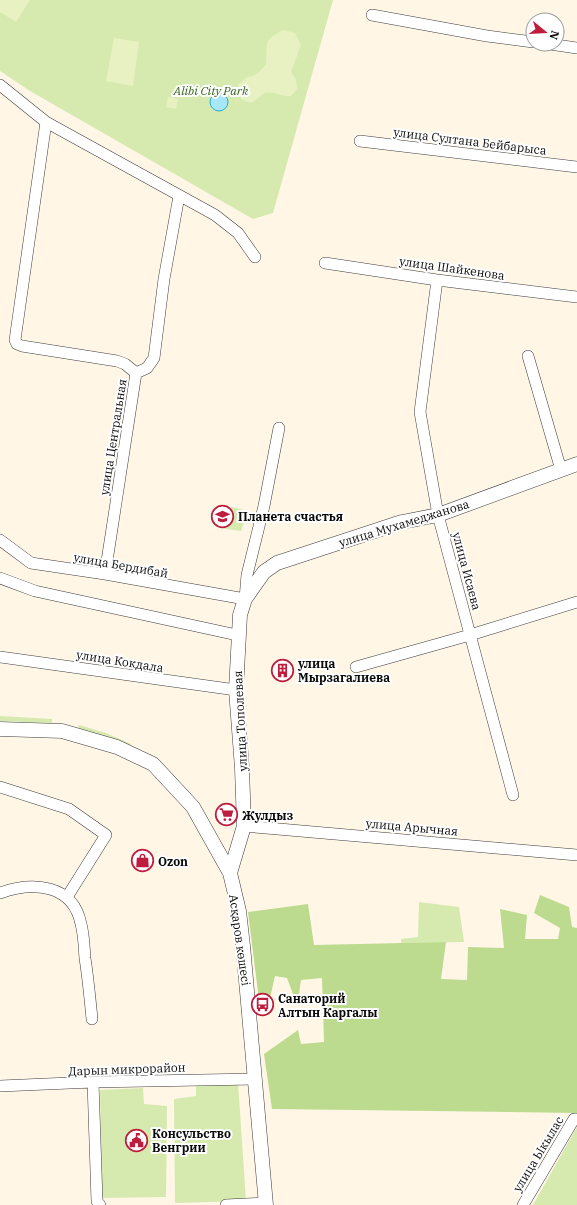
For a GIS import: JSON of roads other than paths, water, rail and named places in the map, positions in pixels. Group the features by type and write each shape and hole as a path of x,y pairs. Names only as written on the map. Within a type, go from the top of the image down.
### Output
{"street":[{"path":"372,15 487,36 525,41"},
{"path":"565,46 577,48"},
{"path":"0,86 46,122 215,215 238,233 255,257"},
{"path":"46,122 15,340 17,344 22,346 117,361 125,364 136,373"},
{"name":"улица Султана Бейбарыса","path":"360,141 577,168"},
{"name":"улица Центральная","path":"105,574 136,373 147,368 154,358 164,278 179,196"},
{"name":"улица Шайкенова","path":"325,263 437,280 577,297"},
{"name":"улица Исаева","path":"437,280 420,412 438,515 513,795"},
{"path":"528,356 561,470"},
{"name":"улица Тополевая","path":"230,873 244,826 242,768 236,690 237,635 240,615 245,599 247,575 264,506 279,428"},
{"name":"улица Мухамеджанова","path":"245,599 264,572 277,563 402,522 438,515 577,464"},
{"name":"улица Бердибай","path":"0,540 31,563 105,574 245,599"},
{"path":"0,578 35,591 237,635"},
{"path":"356,666 470,635 577,602"},
{"name":"улица Кокдала","path":"0,657 236,690"},
{"name":"Асқаров көшесі","path":"0,729 62,731 116,747 153,764 193,807 230,873 239,911 244,946 266,1204"},
{"path":"0,787 69,809 106,835 67,897"},
{"name":"улица Арычная","path":"244,826 577,854"},
{"path":"0,893 11,889 30,886 47,888 59,892 67,897 81,923 92,1019"},
{"name":"Дарын микрорайон","path":"0,1086 93,1082 255,1079"},
{"path":"93,1082 96,1200 100,1205"},
{"name":"улица Ыкылас","path":"524,1205 574,1119 577,1119"},
{"path":"226,1205 266,1204"}],"water":[{"path":"215,93 223,93 228,98 226,109 223,111 215,111 210,106 210,98"}],"place":[{"name":"Планета счастья","path":"223,516"},
{"name":"улица Мырзагалиева","path":"283,670"},
{"name":"Жулдыз","path":"226,815"},
{"name":"Ozon","path":"143,861"},
{"name":"Санаторий Алтын Каргалы","path":"262,1005"},
{"name":"Консульство Венгрии","path":"137,1140"}],"park label":[{"name":"Alibi City Park","path":"211,90"}]}
